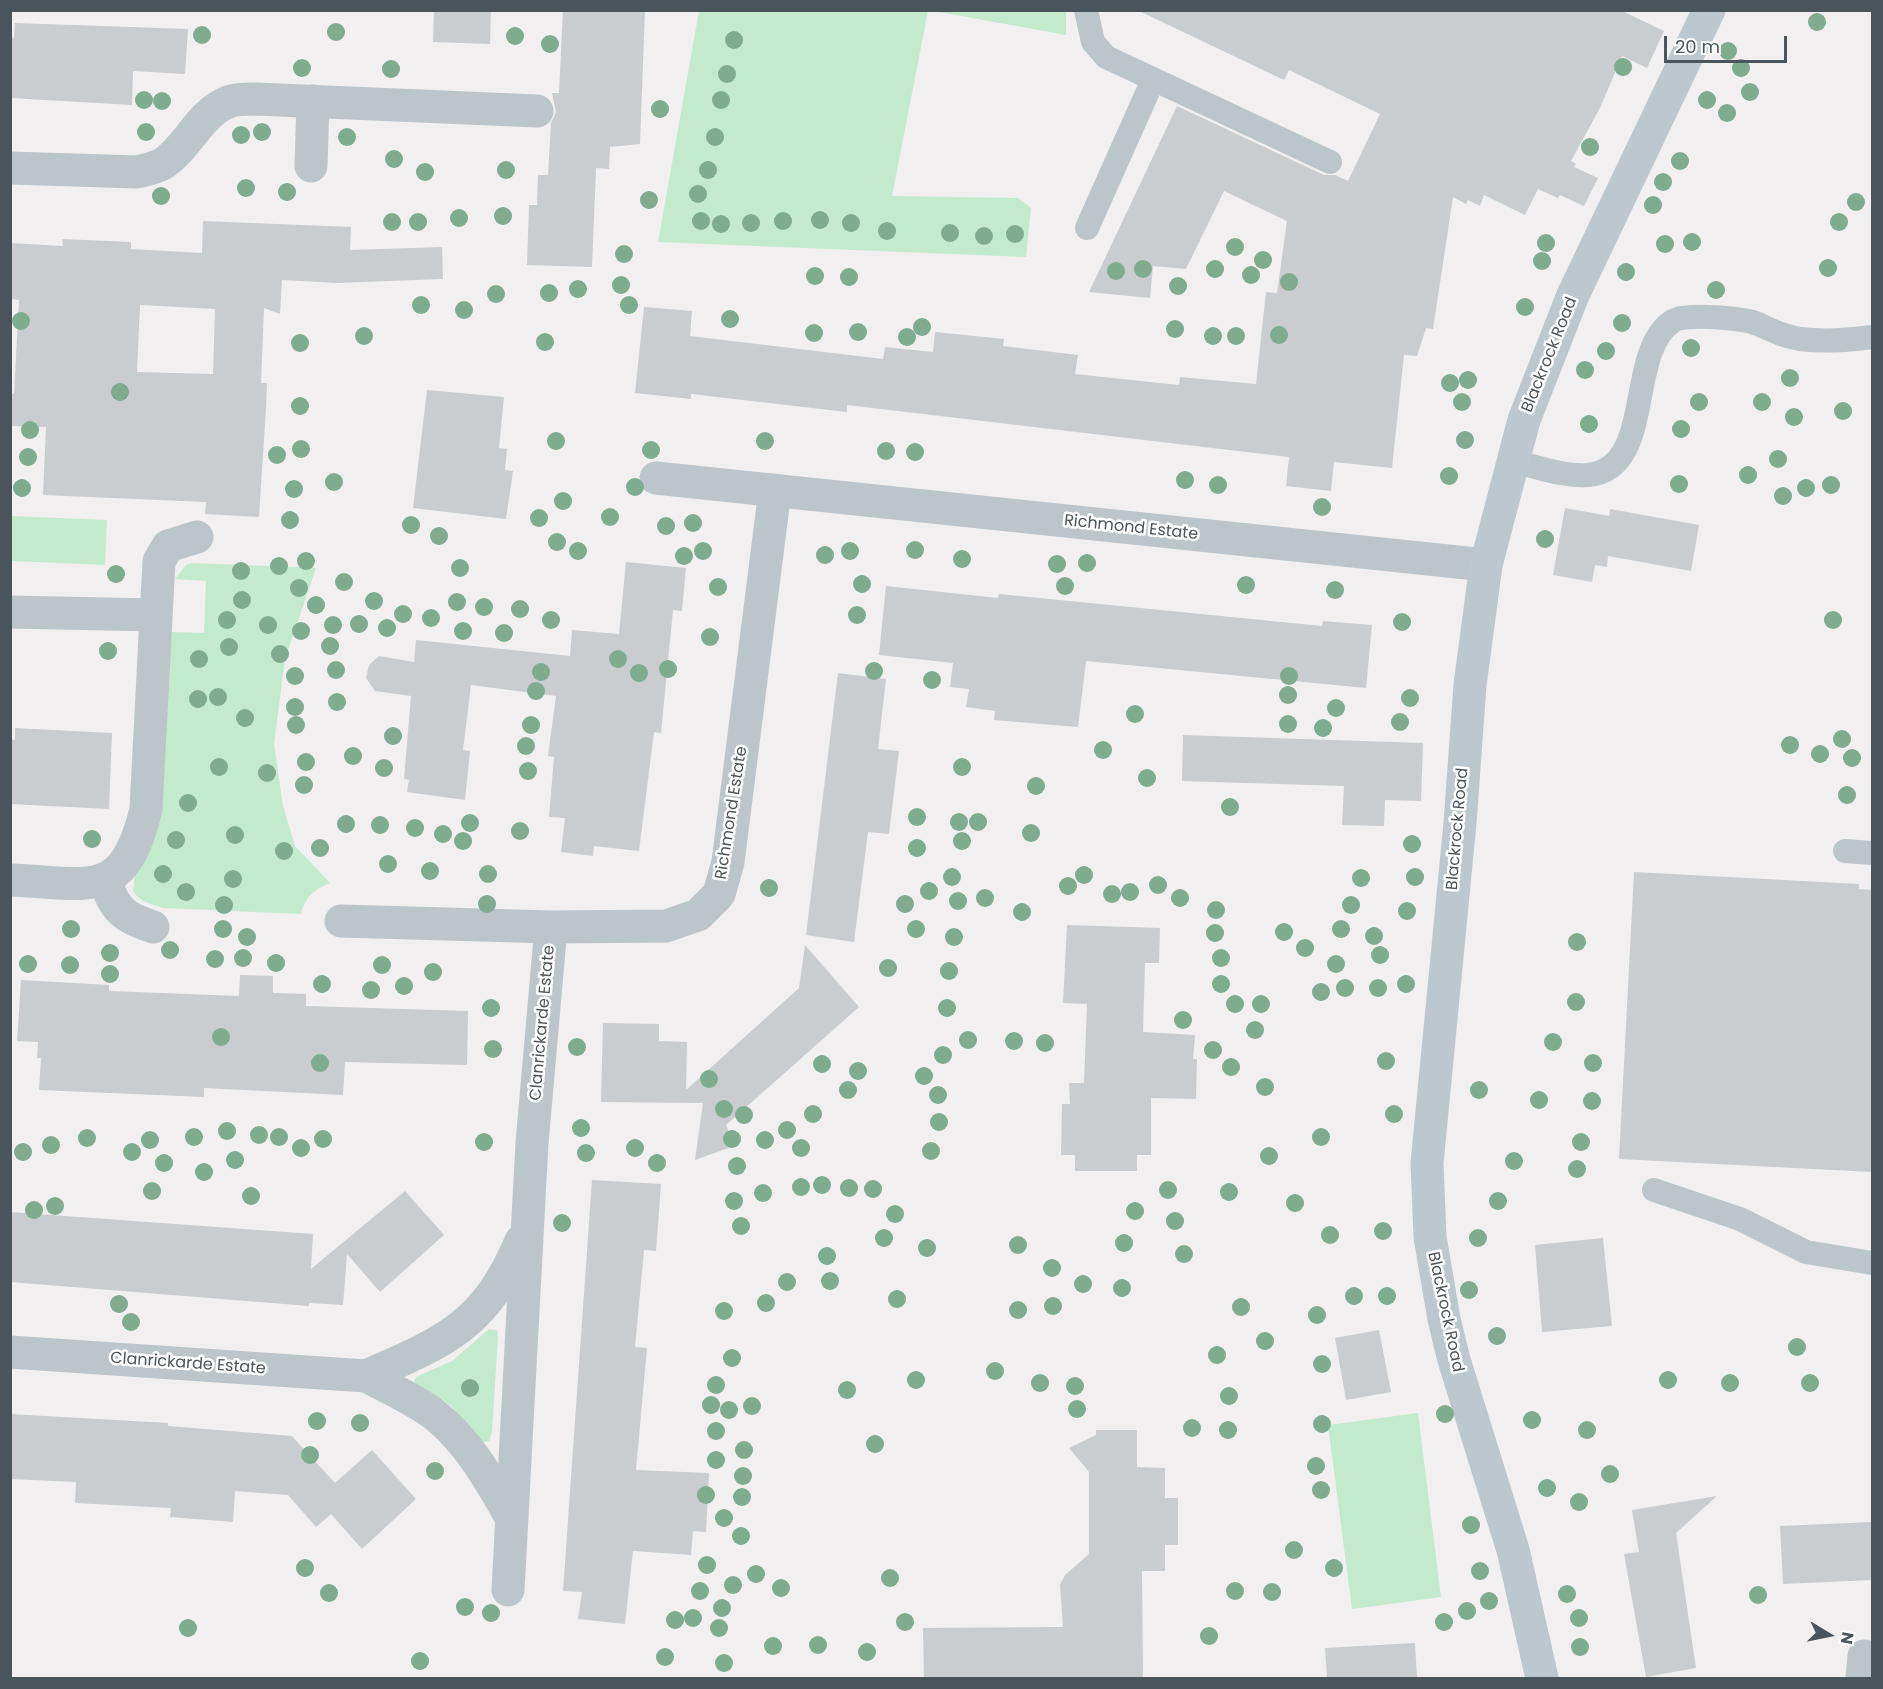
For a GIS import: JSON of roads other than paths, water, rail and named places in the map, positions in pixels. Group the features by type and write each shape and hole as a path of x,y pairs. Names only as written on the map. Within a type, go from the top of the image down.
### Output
{"street":[{"name":"Blackrock Road","path":"1542,1678 1513,1550 1457,1370 1444,1319 1430,1237 1427,1199 1427,1163 1460,823 1470,685 1486,565 1512,461 1535,388 1574,295 1709,10"},
{"path":"10,168 137,172 162,164 178,152 200,124 228,101 255,99 537,111"},
{"path":"311,166 313,101"},
{"name":"Richmond Estate","path":"656,478 1486,565"},
{"name":"Richmond Estate","path":"341,921 551,927 666,926 698,915 719,894 728,862 775,490"},
{"path":"10,880 87,883 105,881 118,873 127,862 139,836 146,809 159,561 168,546 197,537"},
{"path":"10,612 156,615"},
{"path":"105,881 114,905 127,917 153,927"},
{"name":"Clanrickarde Estate","path":"508,1590 528,1226 551,927"},
{"name":"Clanrickarde Estate","path":"366,1376 433,1345 479,1313 512,1262 528,1226"},
{"name":"Clanrickarde Estate","path":"10,1352 366,1376 417,1403 448,1427 482,1467 512,1519"}],"lane":[{"path":"1086,10 1093,42 1106,57 1330,162"},
{"path":"1087,228 1153,80"},
{"path":"1512,461 1588,475 1611,466 1627,445 1634,428 1648,357 1660,333 1673,320 1689,316 1756,323 1782,336 1804,339 1872,337"},
{"path":"1845,851 1872,853"},
{"path":"1654,1190 1740,1219 1806,1252 1872,1263"}]}
